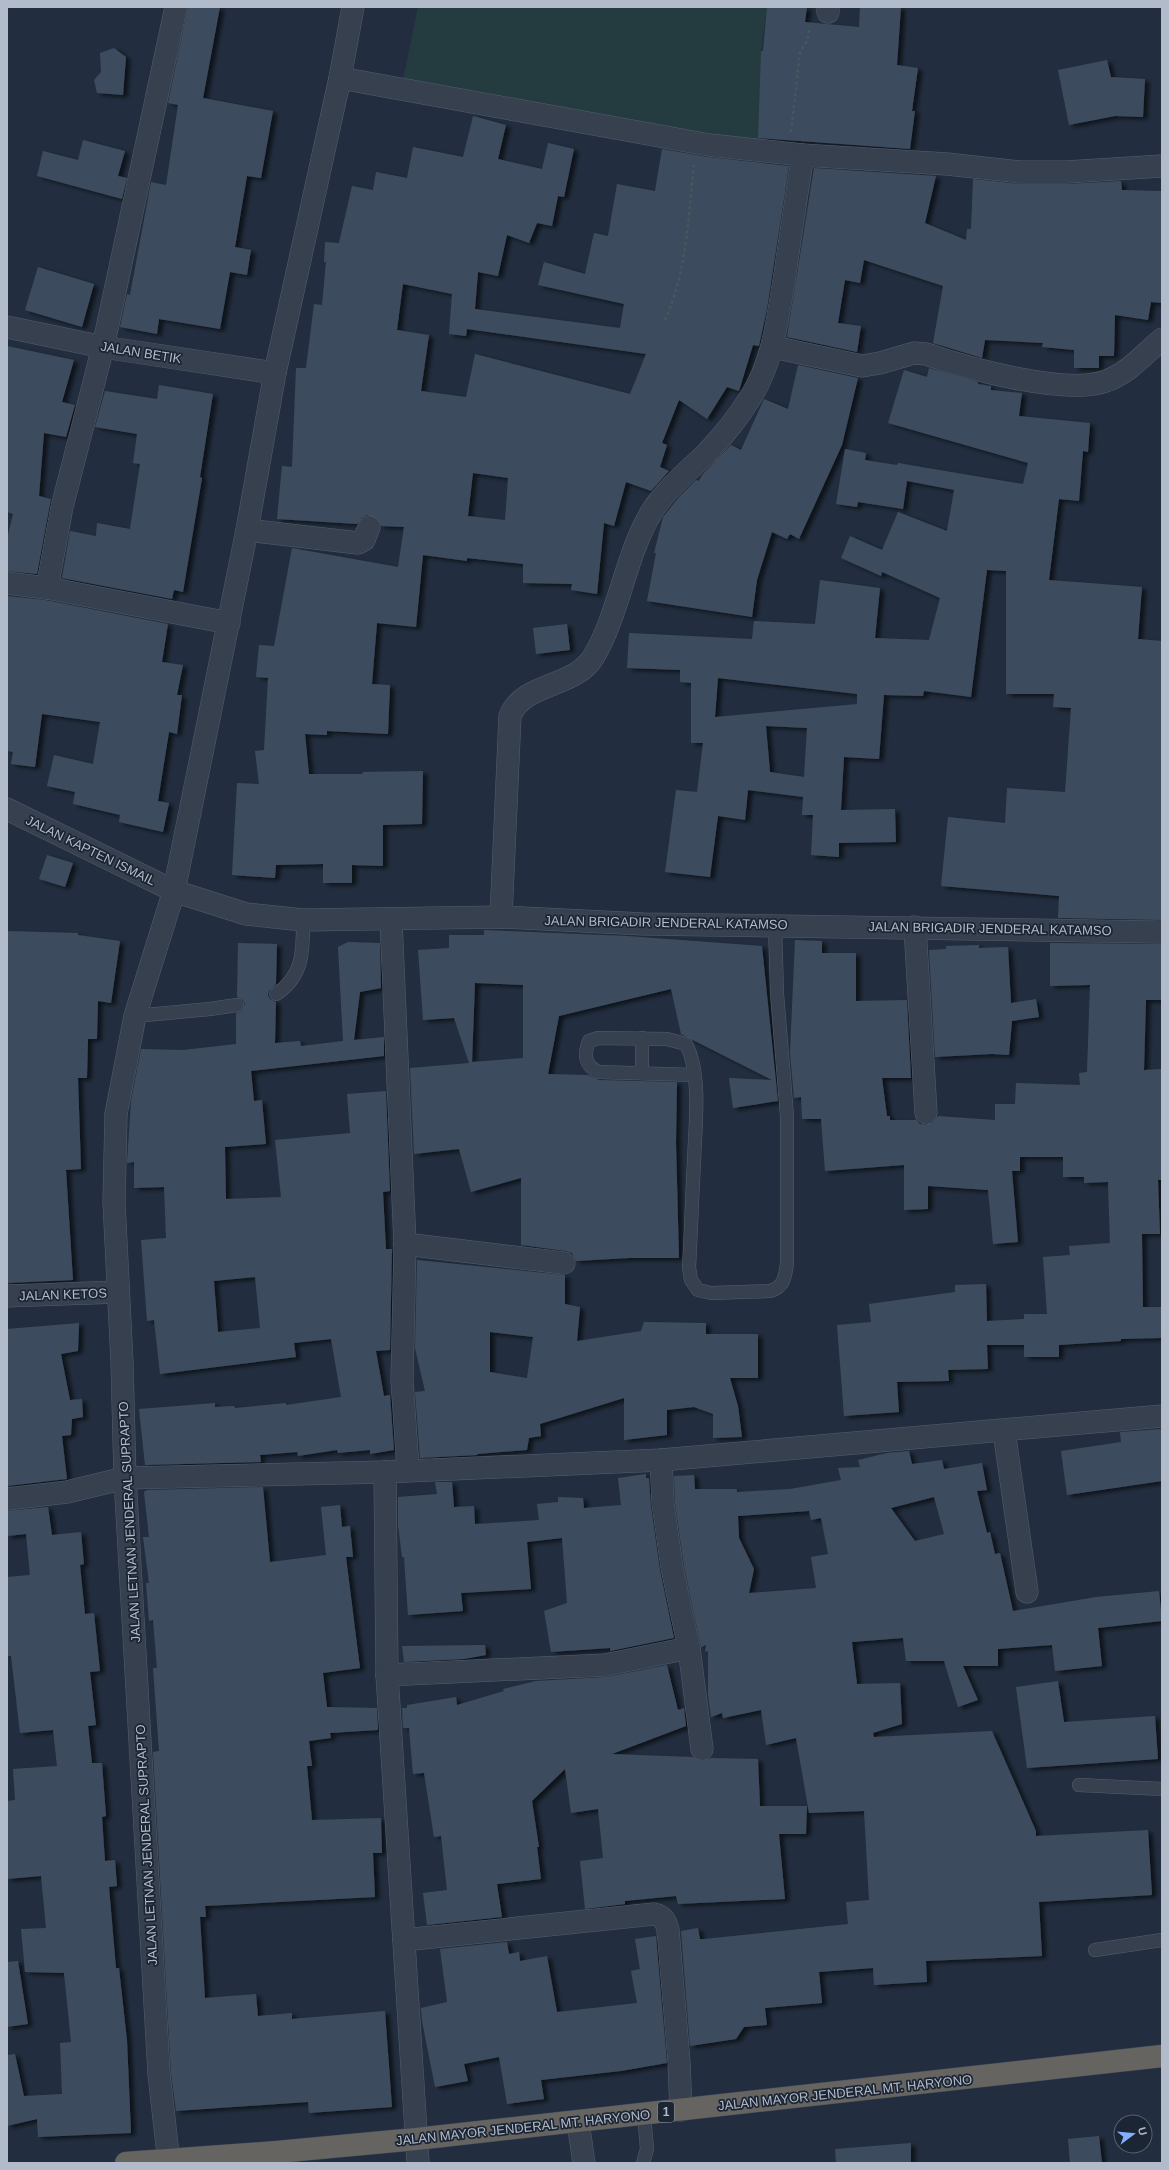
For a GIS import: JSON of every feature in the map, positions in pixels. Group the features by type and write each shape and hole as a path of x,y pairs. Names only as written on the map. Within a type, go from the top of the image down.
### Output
{"highway":[{"name":"JALAN MAYOR JENDERAL MT. HARYONO","path":"169,2161 416,2139 578,2122 1162,2056"},
{"name":"1","path":"126,2163 169,2161"}],"street":[{"path":"47,588 62,507 103,347 176,7"},
{"name":"JALAN LETNAN JENDERAL SUPRAPTO","path":"169,2161 159,2074 125,1478 114,1202 116,1114 135,1016 174,891 229,623 275,373 340,78 354,7"},
{"path":"340,78 697,143 796,154 947,164 1020,172 1066,172 1162,166"},
{"path":"501,917 510,716 516,704 533,693 586,668 594,658 602,641 638,537 653,510 672,486 708,452 733,423 752,396 773,347 796,154"},
{"name":"JALAN BETIK","path":"7,328 103,347 275,373"},
{"path":"773,347 862,366 880,363 914,353 926,354 1029,381 1082,386 1106,381 1130,368 1162,339"},
{"path":"247,530 353,543 364,540 369,527"},
{"path":"7,583 47,588 229,623"},
{"name":"JALAN KAPTEN ISMAIL","path":"7,809 174,891"},
{"name":"JALAN BRIGADIR JENDERAL KATAMSO","path":"174,891 246,914 303,920 501,917 644,924 1162,932"},
{"path":"391,919 405,1244 402,1380 408,1470"},
{"path":"915,927 926,1113"},
{"path":"405,1244 564,1263"},
{"name":"JALAN KETOS","path":"7,1296 118,1292"},
{"path":"7,1499 67,1492 125,1478 385,1472 661,1460 1162,1416"},
{"path":"1004,1430 1027,1592"},
{"path":"661,1460 663,1504 672,1568 689,1648 702,1749"},
{"path":"385,1472 387,1675 418,2163"},
{"path":"387,1675 605,1665 689,1648"},
{"path":"404,1940 654,1914 660,1915 666,1921 670,1948 679,2062 681,2110"},
{"path":"578,2122 584,2163"}],"lane":[{"path":"276,994 288,986 295,975 303,949 303,920"},
{"path":"695,1074 599,1072 592,1069 587,1063 585,1051 589,1041 598,1038 667,1039 686,1044 691,1054 695,1074 695,1135 689,1266 691,1280 698,1290 711,1293 770,1291 778,1289 785,1279 786,1264 787,1116 777,994 775,925"},
{"path":"135,1016 236,1005"},
{"path":"642,1038 642,1073"},
{"path":"1079,1785 1162,1789"},
{"path":"1095,1950 1162,1940"},
{"path":"643,2163 647,2149 644,2114"}],"path":[{"path":"796,154 800,52 807,41 811,20 828,10"},
{"path":"665,320 674,301 682,271 697,143"}],"green space":[{"path":"418,7 767,7 761,51 758,141 399,98"}],"building":[{"path":"188,7 220,7 203,98 273,111 261,178 247,176 235,247 251,250 247,275 230,272 220,329 159,319 157,334 120,327 127,294 130,295 151,182 166,185 178,105 168,103"},
{"path":"767,7 807,7 805,22 859,27 860,7 901,7 897,65 918,68 912,111 915,111 910,149 758,138 761,51 763,51"},
{"path":"114,48 126,57 123,95 97,93 94,80 101,72 100,53"},
{"path":"1107,60 1111,77 1145,79 1143,117 1115,116 1069,125 1058,70"},
{"path":"473,116 506,125 498,159 542,169 548,143 574,149 564,197 558,196 552,226 537,223 529,243 507,235 498,276 478,272 475,309 620,328 624,304 538,285 544,262 585,274 594,233 608,236 617,184 655,191 662,149 708,157 789,166 767,309 759,346 753,345 739,391 727,387 707,419 679,400 662,443 667,445 660,467 669,471 651,491 626,482 614,526 604,523 597,594 571,590 572,584 523,583 523,564 467,558 467,561 423,555 416,627 377,623 372,684 390,685 388,734 327,731 327,735 305,734 309,774 362,774 363,772 423,771 422,824 383,825 383,866 352,865 352,883 323,883 323,864 276,865 275,878 232,875 237,783 259,784 255,751 264,750 268,678 256,677 259,645 274,646 292,548 398,567 404,527 381,526 378,519 367,515 361,518 357,524 277,519 282,466 292,467 296,368 306,368 314,304 322,305 326,262 324,262 325,242 339,243 352,186 373,190 376,172 407,178 413,147 463,157","holes":["403,284 452,294 449,334 466,336 467,329 646,354 630,394 475,354 466,397 421,391 429,335 397,330","473,473 508,478 505,520 468,516"]},
{"path":"83,140 125,151 118,176 127,178 122,199 37,176 43,151 78,160"},
{"path":"814,168 936,176 925,223 966,240 967,229 971,229 973,179 1020,184 1067,184 1121,181 1122,190 1162,191 1162,303 1151,302 1148,320 1115,315 1114,356 1099,356 1099,368 1074,368 1074,350 1042,347 1043,343 985,340 982,358 933,343 943,286 864,260 860,283 845,280 838,323 861,326 857,352 787,337"},
{"path":"38,267 94,284 82,327 25,310"},
{"path":"7,346 74,360 62,402 75,405 66,437 44,433 39,496 51,499 37,574 7,571 7,539 13,514 7,512"},
{"path":"798,365 858,378 842,445 799,539 790,534 787,539 772,532 757,580 752,617 647,601 656,553 654,553 663,517 680,496 696,480 699,481 702,475 731,445 741,450 764,399 788,409"},
{"path":"929,368 978,382 978,384 991,386 991,390 1022,393 1019,416 1090,423 1088,452 1083,451 1079,501 1059,499 1049,580 1142,587 1138,639 1162,641 1162,920 1058,918 1059,896 941,886 948,817 1005,823 1007,788 1065,792 1071,708 1053,707 1054,694 1006,694 1006,571 987,570 971,697 924,691 923,696 884,695 879,759 844,757 841,810 895,809 896,842 839,843 839,857 811,855 813,815 802,815 803,797 748,790 745,820 718,816 710,877 665,872 676,790 697,792 703,743 691,743 691,683 680,682 680,670 627,668 629,633 752,639 754,621 815,624 820,580 880,588 875,638 929,640 940,598 882,572 881,576 841,558 850,536 882,550 898,512 947,531 954,490 907,481 903,509 858,502 857,507 836,504 845,449 866,453 865,460 897,465 898,463 1023,484 1028,463 888,423 904,370 927,377","holes":["718,678 857,694 857,704 715,717","766,726 807,728 804,777 770,772"]},
{"path":"159,385 213,394 200,477 202,478 183,592 174,590 172,599 62,578 70,531 96,536 97,523 130,529 140,464 133,463 137,434 95,427 105,391 157,399"},
{"path":"7,596 45,600 168,624 162,662 183,665 177,695 182,695 177,734 169,732 158,801 169,803 163,832 119,822 120,815 73,804 75,792 47,786 54,755 93,764 100,722 42,714 35,767 11,764 13,752 7,751"},
{"path":"567,624 570,650 536,654 533,628"},
{"path":"47,855 73,863 65,887 39,879"},
{"path":"484,930 627,936 762,946 778,1101 733,1108 729,1078 772,1080 681,1034 671,989 559,1016 548,1074 588,1075 599,1080 677,1082 676,1143 679,1258 630,1258 576,1261 572,1253 566,1251 521,1245 521,1178 471,1192 459,1149 414,1154 410,1068 469,1063 454,1018 423,1020 418,950 449,948 449,935 484,935","holes":["475,983 523,985 523,1058 472,1062"]},
{"path":"7,931 78,933 78,935 120,941 111,1003 98,1001 97,1039 88,1039 87,1078 78,1078 81,1169 66,1170 73,1280 7,1283"},
{"path":"795,940 822,941 822,953 856,953 856,1001 907,1000 911,1078 882,1078 887,1116 890,1116 890,1120 916,1120 920,1124 926,1125 933,1123 938,1116 995,1120 995,1104 1015,1104 1016,1083 1080,1085 1079,1073 1087,1072 1090,985 1050,986 1050,943 1162,944 1162,1000 1146,1000 1144,1070 1162,1069 1162,1180 1158,1180 1160,1234 1142,1234 1143,1307 1161,1307 1162,1338 1121,1339 1121,1341 1059,1345 1059,1357 1024,1357 1024,1345 987,1345 988,1369 948,1370 949,1381 897,1382 899,1412 844,1416 837,1325 871,1322 869,1304 955,1292 955,1285 986,1284 987,1321 1024,1319 1024,1314 1047,1314 1043,1257 1070,1255 1069,1246 1110,1243 1108,1182 1084,1183 1084,1177 1063,1177 1063,1157 1020,1157 1020,1171 1012,1171 1018,1242 993,1244 988,1190 928,1186 928,1209 904,1210 904,1165 825,1171 821,1119 802,1119 801,1097 794,1098 790,1053"},
{"path":"348,942 380,943 381,988 360,992 354,1040 384,1037 384,1056 251,1071 254,1101 262,1100 266,1144 225,1147 226,1199 281,1197 275,1140 350,1133 347,1094 386,1091 390,1191 383,1192 386,1249 392,1249 390,1350 376,1351 384,1396 390,1395 394,1450 370,1454 370,1450 338,1453 337,1450 298,1456 297,1452 260,1455 261,1462 145,1465 139,1409 215,1403 215,1407 234,1406 235,1408 286,1403 286,1405 341,1397 331,1339 294,1343 296,1357 160,1374 154,1320 147,1321 141,1240 166,1238 164,1187 134,1188 134,1162 127,1163 131,1101 141,1049 183,1050 236,1044 236,1013 242,1011 245,1004 243,1000 237,997 238,943 277,944 276,984 269,991 268,995 270,999 276,1002 275,1043 300,1041 301,1046 343,1041 338,947","holes":["255,1277 260,1328 218,1332 214,1281"]},
{"path":"979,945 979,948 1008,947 1011,1003 1036,999 1039,1017 1012,1021 1009,1055 992,1054 935,1057 929,950 946,949 946,946"},
{"path":"417,1260 565,1275 565,1304 580,1307 577,1341 641,1331 644,1322 706,1323 706,1334 758,1334 758,1378 730,1378 738,1406 742,1437 713,1438 713,1414 694,1407 667,1410 667,1435 624,1440 624,1398 540,1424 541,1436 529,1438 527,1450 477,1454 478,1455 420,1458 415,1392 425,1391 415,1348","holes":["490,1332 533,1337 527,1378 490,1372"]},
{"path":"79,1323 78,1351 61,1354 70,1400 82,1399 83,1417 72,1419 71,1435 62,1436 67,1479 7,1486 7,1329"},
{"path":"1162,1429 1162,1481 1067,1495 1061,1451 1121,1442 1120,1432"},
{"path":"909,1451 912,1464 942,1460 944,1469 982,1463 987,1490 977,1491 987,1533 990,1532 995,1554 1000,1553 1013,1611 1096,1597 1159,1591 1162,1621 1098,1628 1102,1666 1055,1671 1052,1645 998,1649 998,1666 963,1666 978,1700 958,1707 944,1661 906,1661 903,1638 852,1642 857,1684 900,1683 902,1724 873,1733 874,1737 992,1731 1036,1831 1036,1836 1148,1830 1152,1895 1039,1902 1042,1956 926,1961 927,1982 874,1985 873,1968 819,1972 822,2003 765,2008 767,2025 744,2027 736,2039 690,2046 681,1931 698,1928 700,1939 704,1939 848,1924 846,1902 869,1900 864,1811 809,1813 796,1738 766,1745 761,1710 723,1718 722,1713 711,1717 708,1695 708,1651 705,1652 706,1645 701,1647 684,1566 675,1503 674,1476 694,1475 695,1489 737,1489 737,1492 790,1489 841,1480 838,1468 860,1467 858,1460 887,1453","holes":["934,1497 944,1534 915,1541 891,1508","809,1511 811,1520 821,1518 828,1554 811,1557 816,1588 749,1593 754,1569 739,1538 738,1516"]},
{"path":"646,1474 646,1478 649,1478 651,1506 660,1570 674,1638 610,1651 610,1648 551,1652 544,1611 567,1603 562,1538 527,1542 531,1589 461,1593 463,1611 408,1615 404,1557 402,1557 398,1525 398,1497 437,1494 435,1482 452,1482 454,1507 474,1506 475,1524 539,1520 537,1504 558,1502 558,1497 583,1498 584,1508 621,1505 618,1478"},
{"path":"263,1487 270,1562 326,1555 321,1507 340,1505 342,1527 350,1526 353,1557 346,1557 360,1668 323,1673 327,1707 377,1708 378,1730 330,1733 331,1738 309,1741 312,1766 307,1766 312,1820 381,1818 382,1853 373,1853 375,1897 205,1906 206,1917 200,1917 205,1998 256,1994 258,2016 292,2013 292,2019 385,2011 392,2107 309,2113 308,2102 176,2111 171,2073 153,1752 159,1751 153,1668 157,1668 153,1620 149,1621 146,1583 149,1583 143,1537 149,1537 144,1492 147,1490"},
{"path":"48,1507 52,1535 81,1532 84,1564 80,1565 85,1614 94,1613 100,1671 90,1672 96,1725 88,1726 92,1763 102,1763 106,1816 102,1817 105,1861 115,1860 117,1886 109,1887 116,1968 119,1968 127,2040 131,2133 38,2137 37,2119 7,2126 7,2055 15,2054 24,2096 62,2094 60,2043 71,2042 64,1973 25,1972 21,1929 46,1928 41,1876 7,1879 7,1801 15,1800 13,1769 57,1766 53,1730 20,1733 11,1656 7,1656 7,1577 30,1575 26,1534 7,1536 7,1511"},
{"path":"485,1645 486,1655 464,1659 404,1662 402,1646"},
{"path":"667,1665 678,1710 684,1708 686,1726 612,1754 693,1757 703,1761 711,1758 758,1759 760,1806 807,1806 806,1834 779,1834 785,1899 678,1904 676,1896 625,1901 625,1904 585,1909 580,1861 603,1858 598,1809 571,1813 565,1769 532,1801 539,1847 537,1847 541,1879 497,1884 502,1917 427,1925 423,1893 447,1890 441,1836 434,1837 424,1773 413,1774 409,1728 403,1728 402,1708 407,1708 407,1705 456,1697 457,1705 504,1691 503,1689 536,1681 606,1677"},
{"path":"1058,1681 1064,1722 1155,1716 1158,1759 1027,1768 1016,1687"},
{"path":"656,1936 667,2063 621,2071 541,2080 544,2099 507,2104 499,2057 464,2064 468,2081 435,2087 422,2021 421,2008 447,2002 440,1949 507,1942 509,1954 519,1952 520,1961 547,1956 557,2012 637,2003 631,1971 640,1969 635,1939"},
{"path":"18,1961 28,2024 7,2027 7,1962"},
{"path":"1099,2136 1102,2163 1070,2163 1068,2139"},
{"path":"911,2143 911,2163 836,2163 835,2149"}]}
